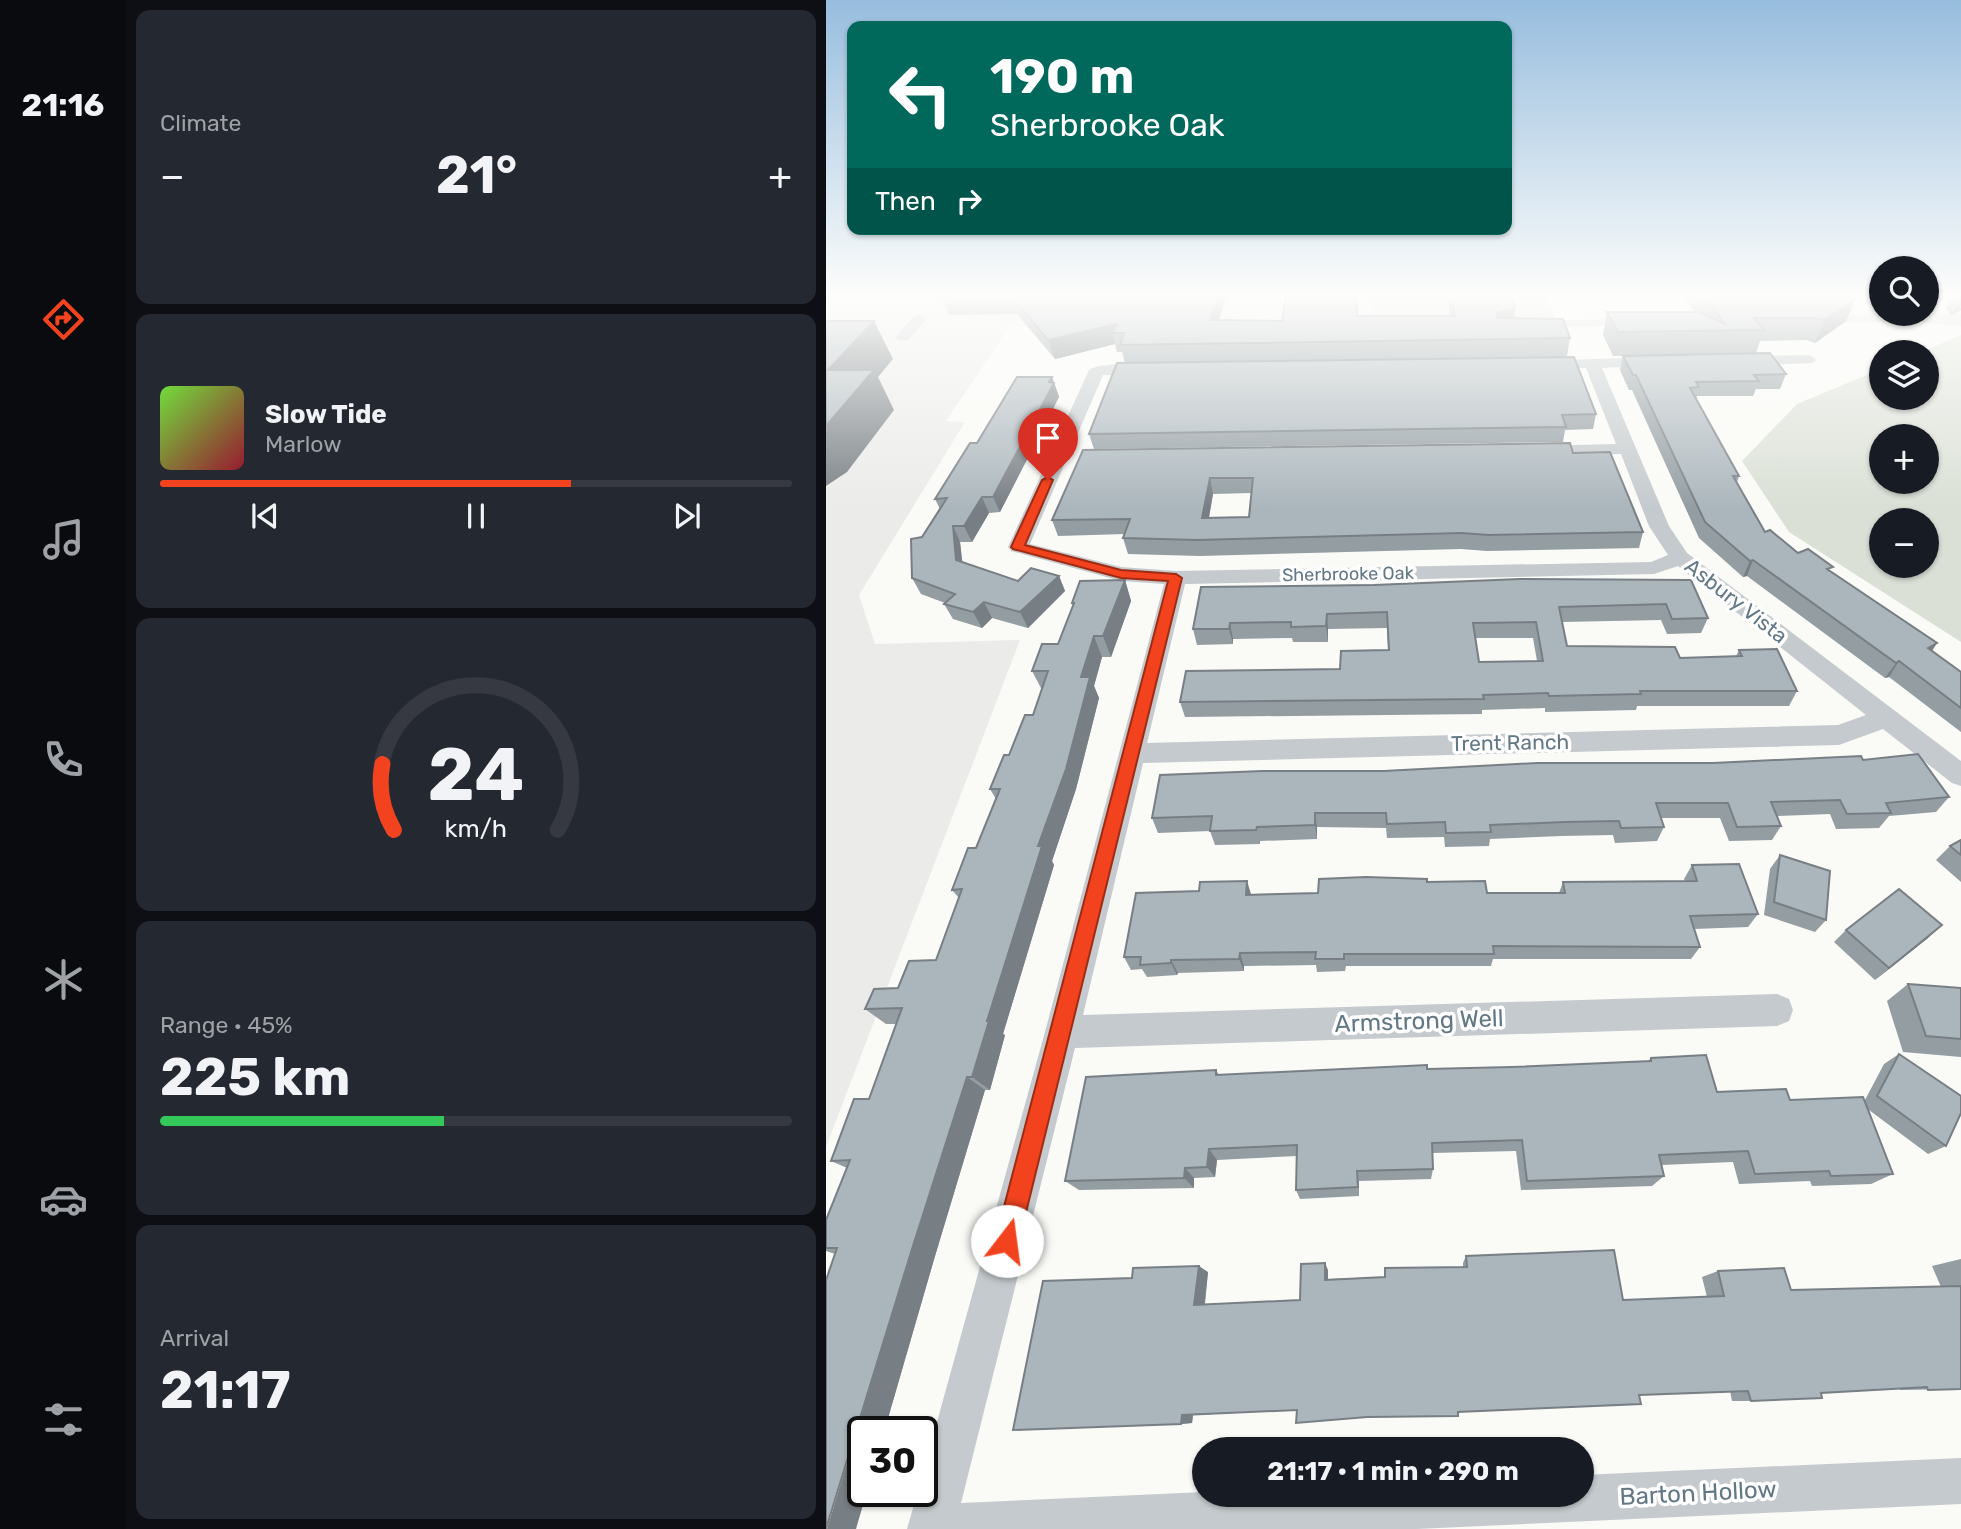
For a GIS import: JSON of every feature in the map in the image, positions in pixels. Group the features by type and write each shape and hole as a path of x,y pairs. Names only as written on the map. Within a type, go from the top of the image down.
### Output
{"street":[{"name":"Asbury Vista","path":"1593,366 1659,526 1680,557 1961,776"},
{"name":"Sherbrooke Oak","path":"1166,369 1097,370 1065,458 1018,547 1121,574 1176,578 1654,568 1680,557"},
{"path":"1515,451 1626,449"},
{"path":"931,1528 1062,1032 1176,578"},
{"name":"Trent Ranch","path":"1131,753 1839,735 1885,718"},
{"name":"Armstrong Well","path":"1062,1032 1777,1010"},
{"name":"Barton Hollow","path":"931,1528 1961,1481"}],"shaded area":[{"path":"826,366 983,366 946,421 965,422 859,595 875,644 1020,640 826,1147"},
{"path":"1939,366 1961,366 1961,642 1789,532 1742,461 1797,404 1869,374 1869,410 1939,410"}],"building":[{"path":"826,366 831,366 828,370 874,370 826,426"},
{"path":"1116,366 1578,366 1596,414 1562,415 1566,427 1089,434"},
{"path":"1628,366 1780,366 1786,374 1754,375 1759,381 1696,382 1699,387 1690,388 1739,476 1733,476 1765,532 1770,530 1798,553 1808,549 1833,567 1827,569 1937,643 1928,648 1961,672 1961,708 1899,661 1896,663 1753,560 1750,561 1705,522 1636,375 1633,375"},
{"path":"1017,377 1052,377 1049,382 1054,383 993,497 982,497 964,526 953,526 956,560 1018,581 1031,568 1059,576 1020,612 984,602 973,612 944,604 955,594 912,578 911,539 922,537 947,498 935,499 970,443 977,443"},
{"path":"1570,443 1573,453 1610,452 1643,532 1489,535 1462,533 1197,540 1123,538 1130,519 1052,520 1083,450","holes":["1210,478 1253,478 1249,517 1202,518"]},
{"path":"1520,579 1691,580 1708,618 1672,619 1666,604 1559,607 1567,646 1675,647 1680,658 1742,656 1739,650 1777,649 1797,691 1640,691 1641,694 1483,695 1484,699 1180,702 1186,671 1340,669 1341,651 1389,650 1387,612 1327,614 1326,626 1291,627 1291,622 1230,623 1229,629 1193,629 1201,587 1374,585","holes":["1536,622 1543,661 1479,662 1473,623"]},
{"path":"1125,580 1103,636 1094,636 1081,677 1090,677 1066,769 1038,846 1042,846 972,1077 967,1077 861,1416 847,1416 847,1461 826,1529 826,1280 837,1248 826,1248 826,1220 850,1160 831,1161 854,1099 869,1099 902,1008 865,1009 874,989 898,988 909,961 936,960 962,889 952,890 968,848 976,848 1000,789 990,789 1004,755 1009,755 1025,715 1033,715 1048,671 1032,671 1042,644 1058,644 1080,581"},
{"path":"1918,754 1949,797 1886,803 1891,813 1847,814 1840,800 1771,802 1781,826 1737,827 1728,803 1656,803 1664,827 1621,828 1619,821 1565,822 1490,825 1491,832 1446,833 1445,822 1387,824 1386,813 1315,813 1315,825 1210,831 1212,816 1152,818 1160,775 1263,771 1384,771 1537,763 1713,763 1861,756 1863,760"},
{"path":"1961,840 1961,855 1950,846"},
{"path":"1780,855 1830,871 1826,920 1774,902"},
{"path":"1739,864 1758,914 1690,916 1700,947 1493,946 1494,954 1344,954 1344,959 1315,959 1316,952 1240,953 1239,959 1171,960 1171,963 1140,965 1141,957 1124,957 1136,893 1199,891 1200,882 1247,881 1246,895 1318,893 1319,879 1366,877 1427,879 1427,882 1485,881 1487,893 1565,893 1563,882 1697,881 1692,865"},
{"path":"1899,889 1942,925 1889,968 1846,930"},
{"path":"1908,984 1961,988 1961,1039 1926,1036"},
{"path":"1899,1054 1961,1096 1961,1113 1946,1146 1877,1096"},
{"path":"1706,1055 1717,1092 1786,1089 1790,1100 1863,1097 1893,1174 1831,1176 1829,1171 1755,1174 1748,1151 1659,1155 1664,1176 1527,1181 1522,1140 1432,1143 1433,1169 1357,1171 1358,1187 1296,1190 1297,1145 1209,1149 1207,1167 1185,1168 1184,1178 1065,1181 1086,1077 1216,1070 1216,1075 1427,1065 1427,1069 1512,1067 1651,1061 1651,1058"},
{"path":"1614,1250 1623,1300 1724,1296 1718,1271 1784,1268 1791,1290 1961,1286 1961,1389 1928,1390 1927,1387 1821,1393 1822,1398 1751,1401 1748,1391 1639,1395 1641,1404 1458,1412 1458,1416 1367,1417 1296,1423 1297,1410 1182,1415 1181,1424 1013,1430 1043,1281 1132,1278 1133,1268 1199,1266 1194,1305 1300,1300 1301,1264 1325,1263 1325,1280 1385,1277 1385,1268 1467,1267 1466,1256"}],"route":[{"path":"1007,1241 1176,578 1121,574 1018,547 1048,480"}]}
